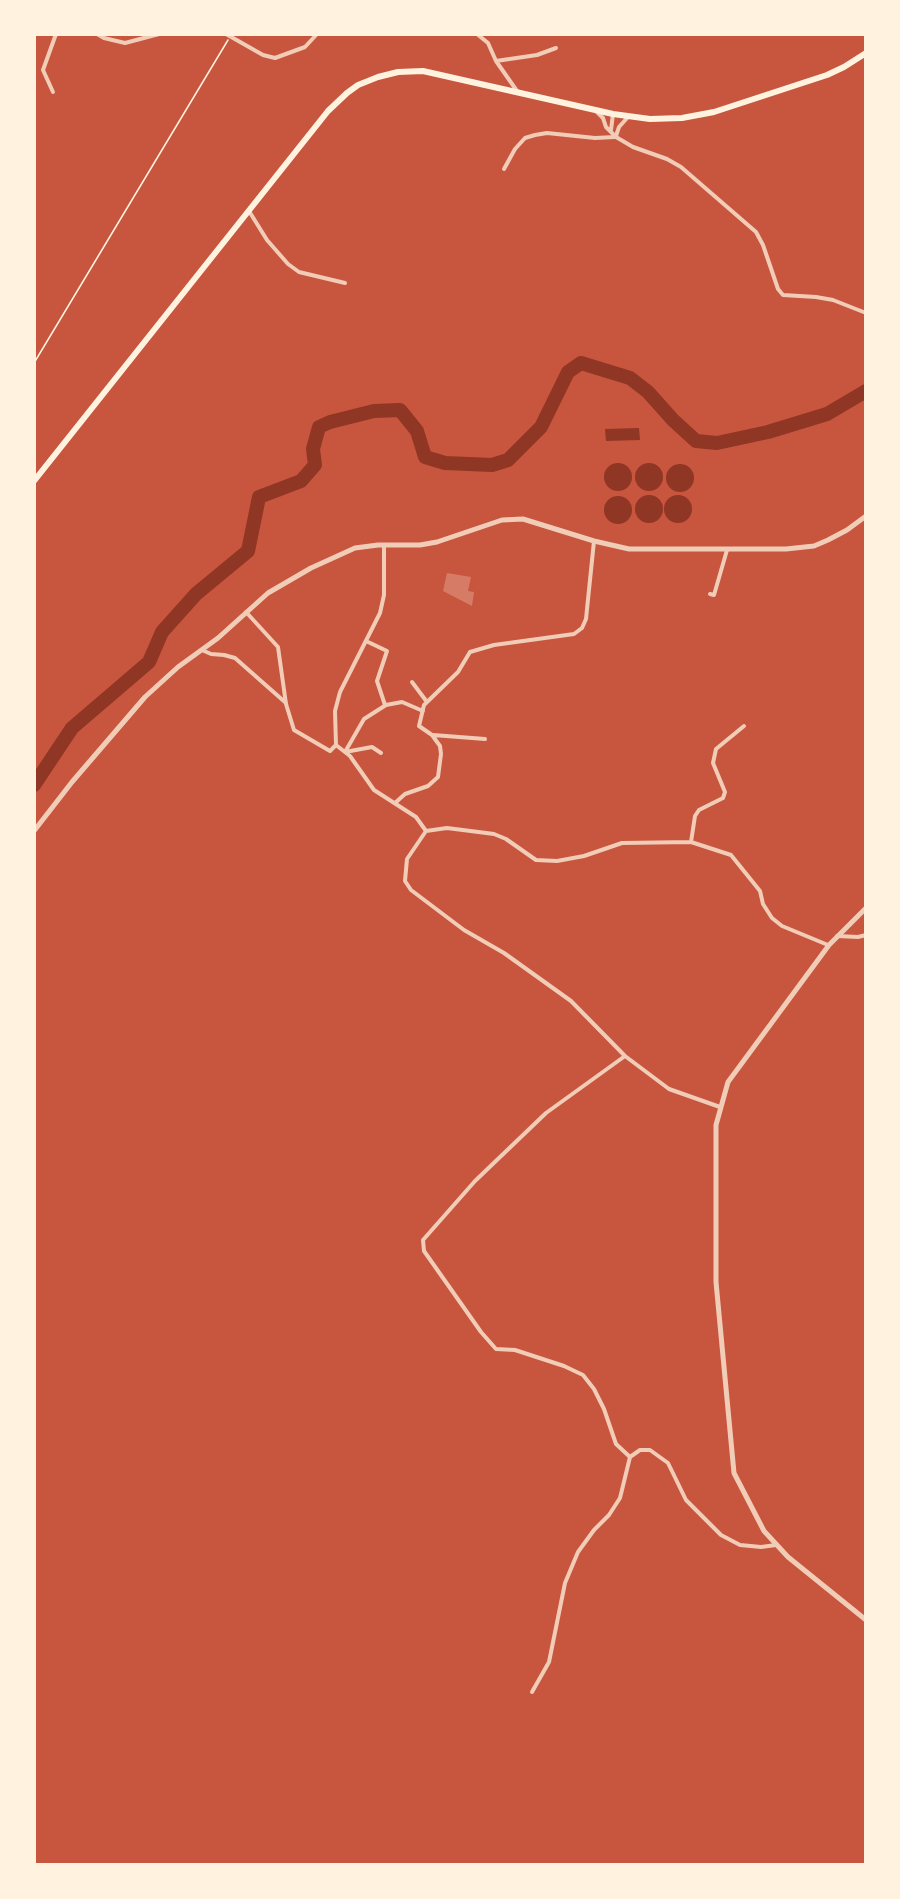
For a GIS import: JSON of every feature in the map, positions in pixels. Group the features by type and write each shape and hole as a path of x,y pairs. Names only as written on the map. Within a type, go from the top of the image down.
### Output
{"main road":[{"path":"34,481 328,111 346,93 369,81 398,72 423,71 628,117 674,119 714,112 827,75 844,68 866,52"}],"street":[{"path":"53,92 43,70 56,34"},
{"path":"97,34 125,43 159,34"},
{"path":"228,36 262,56 275,58 305,47 317,34"},
{"path":"477,34 488,43 496,61 518,91"},
{"path":"496,61 537,55 556,48"},
{"path":"594,110 603,118 606,126 616,137 633,147 667,159 681,167 756,232 763,245 777,289 783,295 833,300 866,313"},
{"path":"610,131 613,114"},
{"path":"616,137 618,126 628,117"},
{"path":"504,169 514,149 525,138 535,135 547,133 596,138 616,137"},
{"path":"249,210 267,240 288,264 299,272 345,283"},
{"path":"34,831 72,782 148,695 178,667 268,593 311,568 355,548 429,544 502,520 523,519 594,541 629,549 786,549 814,546 847,531 866,516"},
{"path":"395,803 405,794 428,786 438,777 440,746 432,735 419,726 427,702 458,672 470,652 495,645 574,634 582,628 586,619 594,541"},
{"path":"246,612 278,647 286,704 294,730 330,751 336,745 335,711 339,692 380,613 384,595 384,545"},
{"path":"710,594 714,595 727,550"},
{"path":"366,641 387,651 377,681 386,705"},
{"path":"201,650 235,658 286,704"},
{"path":"412,682 427,702"},
{"path":"345,752 364,719 386,705 402,702 423,711"},
{"path":"691,842 695,816 699,810 723,798 725,792 713,763 716,749 744,726"},
{"path":"432,735 485,739"},
{"path":"336,745 350,756 374,790 416,817 426,831"},
{"path":"345,752 372,747 381,753"},
{"path":"720,1107 669,1089 624,1056 571,1001 504,953 464,930 411,890 405,881 407,859 426,831 447,828 494,834 506,839 536,860 546,861 584,856 622,843 691,842 731,855 760,891 763,904 772,918 782,926 829,945"},
{"path":"866,908 836,936 728,1082 716,1125 716,1282 734,1473 764,1531 788,1557 866,1620"},
{"path":"836,936 866,935"},
{"path":"624,1056 546,1113 475,1181 423,1240 424,1251 481,1332 496,1349 515,1350 564,1366 583,1375 594,1389 604,1409 616,1444 630,1457"},
{"path":"531,1692 549,1662 565,1583 578,1552 620,1498 630,1457 640,1450 650,1450 668,1463 686,1500 721,1535 740,1545 761,1547 777,1544"}],"path":[{"path":"34,363 228,36"}],"shaded area":[{"path":"639,428 640,440 606,441 605,429"},
{"path":"618,463 628,467 632,477 628,487 618,491 608,487 604,477 608,467"},
{"path":"649,463 659,467 663,477 659,487 649,491 639,487 635,477 639,467"},
{"path":"680,464 690,468 694,478 690,488 680,492 670,488 666,478 670,468"},
{"path":"649,495 659,499 663,509 659,519 649,523 639,519 635,509 639,499"},
{"path":"678,495 688,499 692,509 688,519 678,523 668,519 664,509 668,499"},
{"path":"618,496 628,500 632,510 628,520 618,524 608,520 604,510 608,500"}],"building":[{"path":"447,573 471,577 468,591 474,592 472,606 443,591"}],"waterway":[{"path":"34,785 72,728 149,662 162,632 196,594 248,551 259,497 301,481 315,465 313,449 319,427 374,411 400,410 417,431 425,457 445,463 492,465 508,460 541,427 568,372 581,363 630,378 648,392 696,441 717,443 768,432 827,414 866,391"}]}
